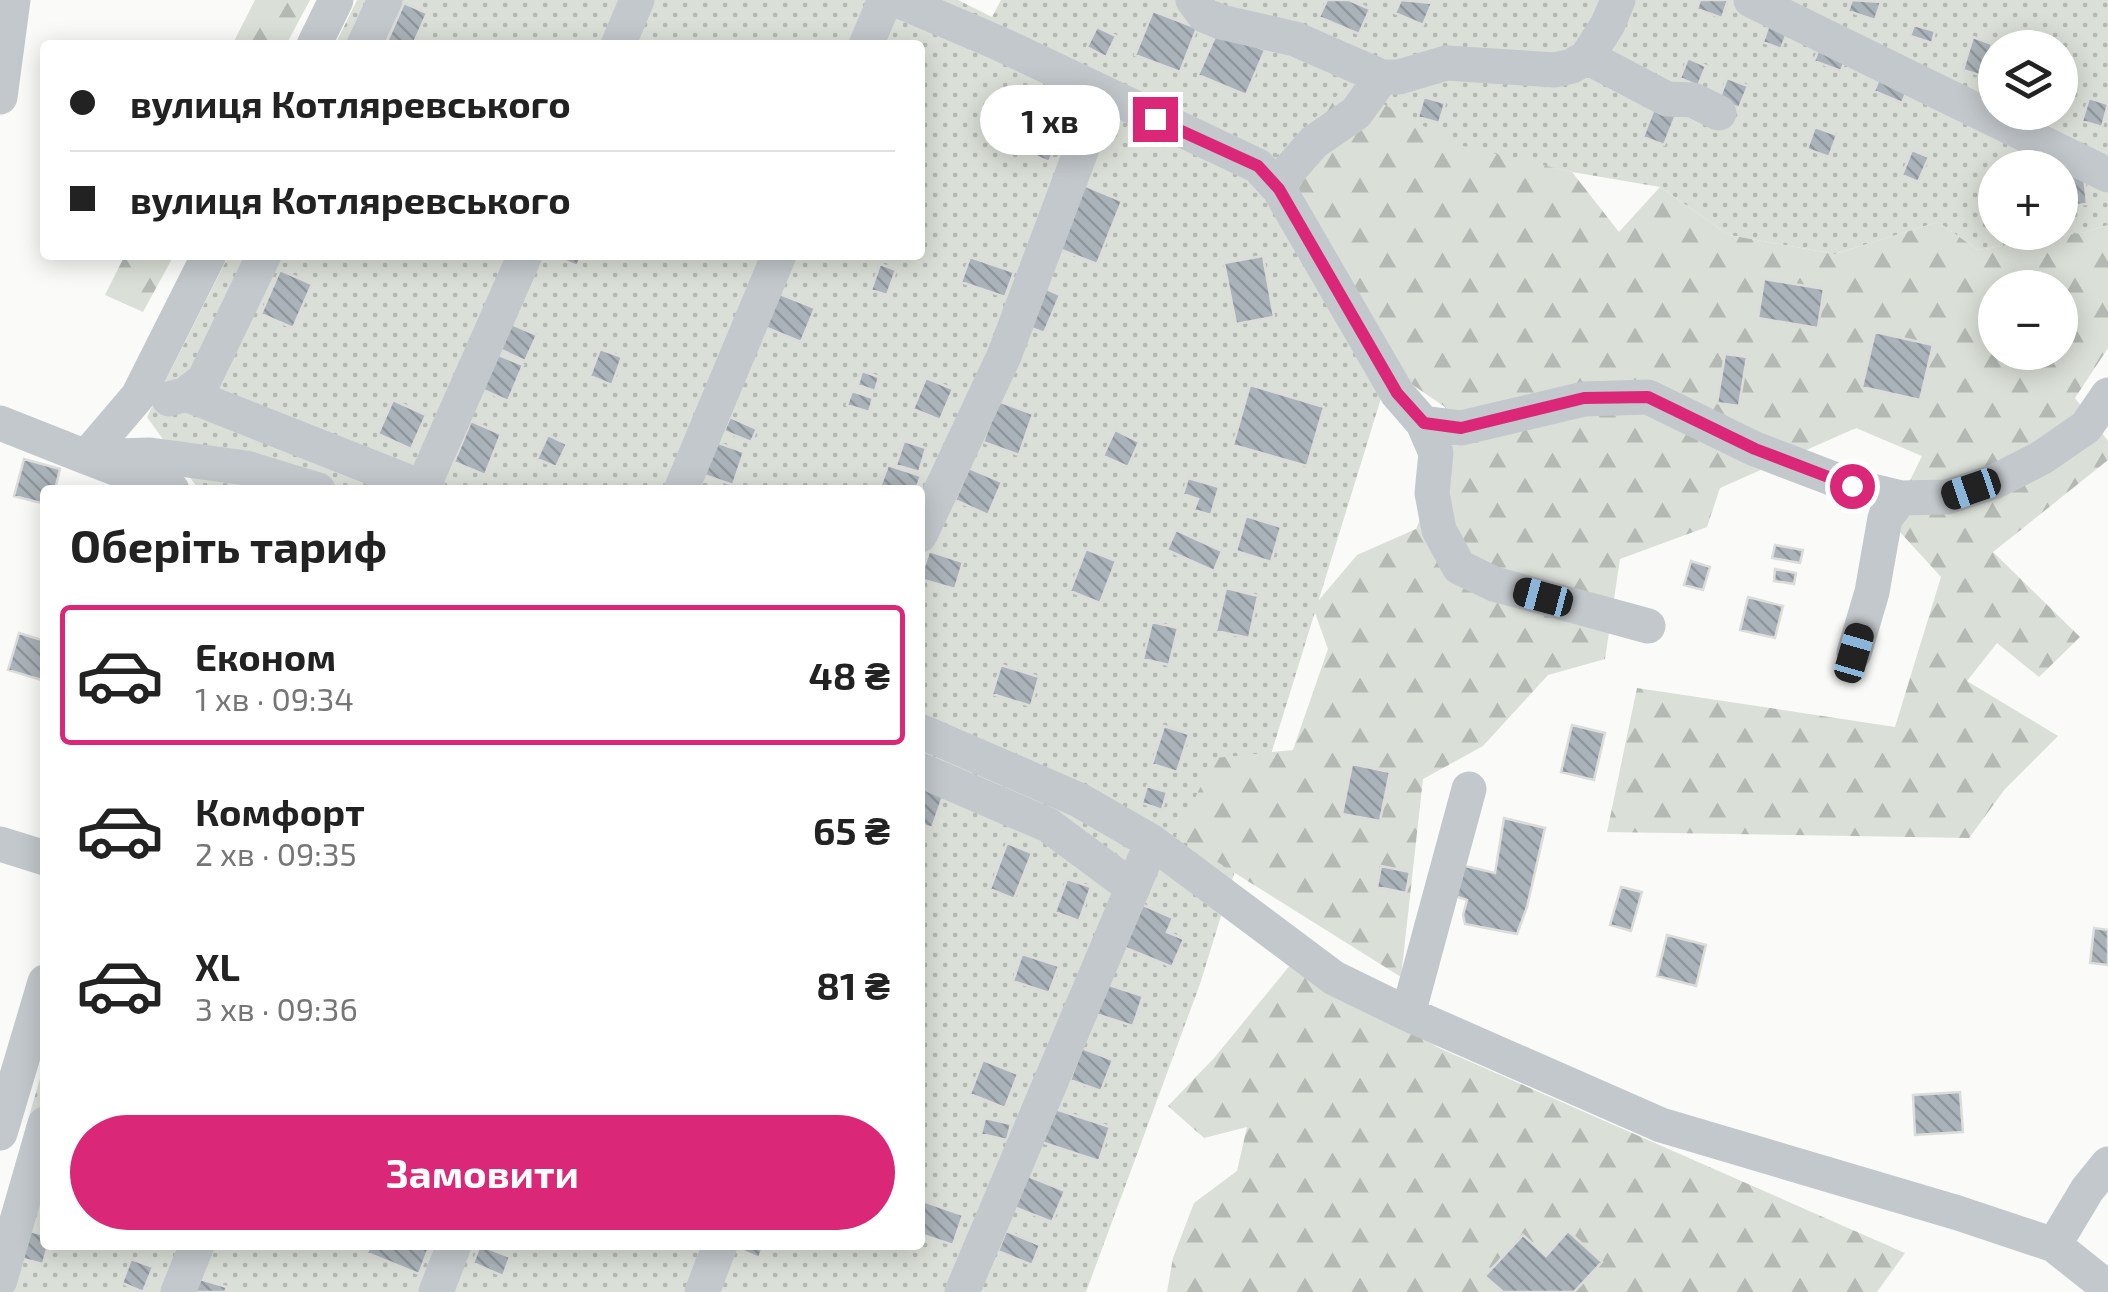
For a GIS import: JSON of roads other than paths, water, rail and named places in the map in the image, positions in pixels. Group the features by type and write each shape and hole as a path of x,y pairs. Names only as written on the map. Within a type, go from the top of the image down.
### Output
{"street":[{"path":"0,96 13,0"},
{"path":"316,40 336,0"},
{"path":"366,40 385,0"},
{"path":"620,40 637,0"},
{"path":"868,40 885,0"},
{"path":"897,0 996,42 1258,166 1279,189 1397,393 1424,423 1436,453 1432,493 1439,530 1459,567 1494,584 1648,626"},
{"path":"1193,0 1204,15 1220,22 1294,39 1382,77 1399,77 1446,63 1555,70 1572,66 1587,57 1618,0"},
{"path":"1751,0 2108,175"},
{"path":"1587,57 1667,99 1694,100 1719,113"},
{"path":"1279,189 1286,174 1314,142 1356,113 1382,77"},
{"path":"925,524 1004,356 1102,94"},
{"path":"86,456 138,396 206,260"},
{"path":"138,396 166,400 186,394 204,380 262,260"},
{"path":"428,485 523,260"},
{"path":"683,485 777,260"},
{"path":"186,394 416,485"},
{"path":"1424,423 1461,428 1584,398 1648,397 1755,449 1852,486 1901,498 1947,498 2041,458 2086,427 2108,395"},
{"path":"2,425 160,480 246,468 302,485"},
{"path":"1854,653 1872,592 1886,518 1901,498"},
{"path":"925,733 1079,800 1152,842 1334,978 1408,1014 1661,1125 1958,1212 2054,1245 2108,1288"},
{"path":"925,772 1048,826 1132,888"},
{"path":"1408,1014 1469,789"},
{"path":"962,1292 1152,842"},
{"path":"0,844 40,856"},
{"path":"0,1133 40,999"},
{"path":"0,1280 40,1141"},
{"path":"2054,1245 2086,1190 2108,1164"},
{"path":"178,1292 195,1250"},
{"path":"436,1292 452,1250"},
{"path":"702,1292 718,1250"}]}
